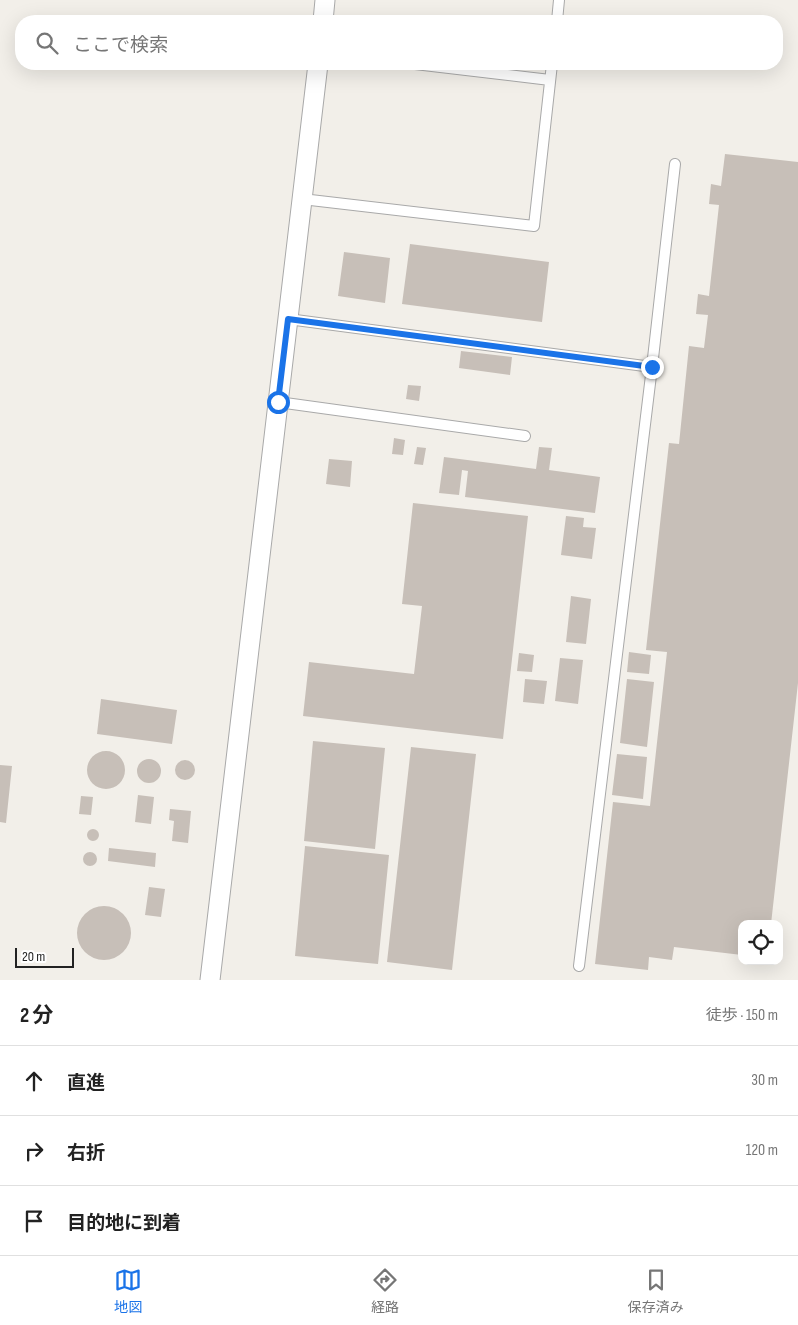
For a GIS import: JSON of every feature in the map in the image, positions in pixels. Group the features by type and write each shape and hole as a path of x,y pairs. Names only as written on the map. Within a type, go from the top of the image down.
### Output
{"street":[{"path":"324,15 325,0"},
{"path":"210,980 317,70"}],"lane":[{"path":"558,15 559,0"},
{"path":"466,70 550,80"},
{"path":"302,199 534,226 551,70"},
{"path":"580,966 675,164"},
{"path":"288,319 652,367"},
{"path":"278,402 525,436"}],"building":[{"path":"725,154 798,162 798,683 771,920 738,920 738,955 674,947 672,960 649,957 648,970 595,964 613,802 650,806 667,652 646,650 669,443 679,444 689,346 704,348 708,315 696,314 698,294 709,296 719,205 709,204 711,184 721,186"},
{"path":"410,244 549,262 542,322 402,304"},
{"path":"344,252 390,258 385,303 338,296"},
{"path":"461,351 512,357 510,375 459,368"},
{"path":"408,385 421,386 419,401 406,399"},
{"path":"394,438 405,440 403,455 392,454"},
{"path":"417,447 426,448 423,465 414,464"},
{"path":"539,447 552,448 549,470 600,477 595,513 465,497 468,471 462,470 459,495 439,493 444,457 536,469"},
{"path":"329,459 352,461 350,487 326,484"},
{"path":"413,503 528,516 503,739 303,716 309,662 414,674 422,606 402,604"},
{"path":"566,516 584,518 583,527 596,528 592,559 561,555"},
{"path":"571,596 591,599 586,644 566,642"},
{"path":"629,652 651,655 649,674 627,672"},
{"path":"519,653 534,655 532,672 517,671"},
{"path":"560,658 583,660 578,704 555,701"},
{"path":"525,679 547,681 544,704 523,702"},
{"path":"627,679 654,682 647,747 620,743"},
{"path":"101,699 177,710 172,744 97,734"},
{"path":"313,741 385,748 375,849 304,841"},
{"path":"411,747 476,754 452,970 387,962"},
{"path":"106,751 119,757 125,770 119,783 106,789 93,783 87,770 93,757"},
{"path":"617,754 647,757 643,799 612,795"},
{"path":"149,759 157,763 161,771 157,779 149,783 141,779 137,771 141,763"},
{"path":"185,760 192,763 195,770 192,777 185,780 178,777 175,770 178,763"},
{"path":"0,765 12,766 6,823 0,822"},
{"path":"138,795 154,797 151,824 135,822"},
{"path":"81,796 93,797 91,815 79,814"},
{"path":"170,809 191,811 188,843 172,841 174,821 169,820"},
{"path":"91,829 95,829 99,835 95,841 91,841 87,837 87,833"},
{"path":"305,846 389,855 378,964 295,956"},
{"path":"109,848 156,853 155,867 108,861"},
{"path":"90,852 95,854 97,859 95,864 90,866 85,864 83,859 85,854"},
{"path":"149,887 165,889 161,917 145,915"},
{"path":"104,906 114,908 123,914 129,923 131,933 129,943 123,952 114,958 104,960 94,958 85,952 79,943 77,933 79,923 85,914 94,908"}],"route":[{"path":"278,402 288,319 652,367"}]}
